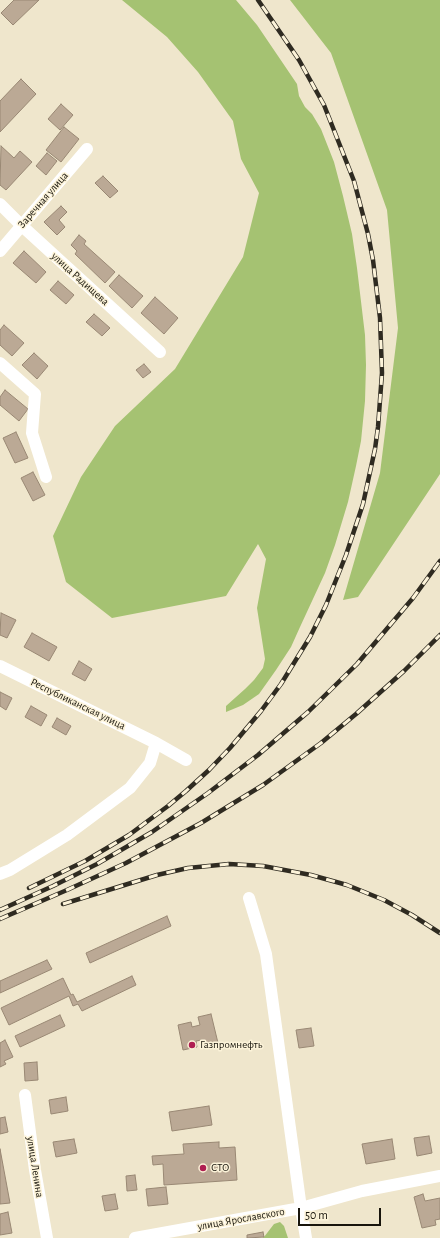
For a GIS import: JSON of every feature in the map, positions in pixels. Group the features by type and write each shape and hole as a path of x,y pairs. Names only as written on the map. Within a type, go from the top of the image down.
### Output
{"street":[{"name":"Заречная улица","path":"0,250 87,149"},
{"name":"улица Радищева","path":"0,204 160,352"},
{"path":"0,363 35,394 32,433 46,477"},
{"name":"Республиканская улица","path":"0,666 156,743 186,760"},
{"path":"3,870 67,835 130,788 150,763 156,743"},
{"path":"249,898 266,954 306,1238"},
{"name":"улица Ленина","path":"25,1095 35,1170 47,1238"},
{"name":"улица Ярославского","path":"135,1238 301,1208 362,1191 440,1176"}],"green space":[{"path":"122,0 236,0 257,25 297,84 299,96 321,129 334,162 343,196 352,234 357,268 365,335 365,401 361,441 348,502 325,573 291,647 259,694 243,705 226,712 226,706 254,680 263,668 265,659 257,608 266,559 258,544 226,596 112,618 66,582 53,536 81,477 115,426 175,369 243,257 259,193 241,159 233,121 198,72 167,37"},
{"path":"290,0 440,0 440,474 358,597 343,600 380,473 398,328 387,210 331,53"},
{"path":"280,1222 284,1226 288,1238 262,1238 274,1224"}],"building":[{"path":"14,0 39,0 13,25 1,13"},
{"path":"21,79 36,94 0,132 0,101"},
{"path":"61,104 73,115 60,130 48,119"},
{"path":"64,127 79,139 61,162 46,150"},
{"path":"1,146 14,158 20,151 32,162 6,190 0,185"},
{"path":"47,153 57,161 46,175 36,166"},
{"path":"103,176 118,191 110,198 95,183"},
{"path":"61,206 67,212 59,220 65,227 57,235 44,222"},
{"path":"79,235 86,241 84,244 115,272 105,283 75,254 77,251 71,245"},
{"path":"24,251 46,272 36,283 13,263"},
{"path":"119,275 143,296 132,308 109,286"},
{"path":"58,281 74,295 66,304 50,290"},
{"path":"155,297 178,318 164,334 141,313"},
{"path":"94,314 110,328 102,336 86,322"},
{"path":"4,325 24,343 12,356 0,345 0,330"},
{"path":"34,353 48,366 37,379 22,365"},
{"path":"144,364 151,372 143,378 136,370"},
{"path":"5,390 28,409 19,421 0,405 0,397"},
{"path":"16,432 28,458 15,463 3,438"},
{"path":"33,472 45,495 33,501 21,478"},
{"path":"1,613 16,620 7,638 0,635"},
{"path":"32,633 57,647 49,661 24,647"},
{"path":"79,661 92,669 85,681 72,674"},
{"path":"0,692 12,698 6,710 0,706"},
{"path":"31,706 47,715 41,726 25,717"},
{"path":"57,718 71,726 66,735 52,727"},
{"path":"167,916 171,926 90,963 86,953"},
{"path":"47,960 52,969 0,993 0,981"},
{"path":"132,976 136,985 82,1011 78,1004 73,1006 69,996 9,1025 1,1008 63,978 71,995 73,994 77,1002"},
{"path":"211,1014 218,1043 204,1046 202,1040 196,1041 197,1047 183,1050 178,1025 191,1022 192,1027 200,1025 198,1017"},
{"path":"60,1015 65,1026 20,1047 15,1036"},
{"path":"311,1028 314,1046 299,1048 296,1030"},
{"path":"5,1040 13,1057 4,1061 6,1064 0,1067 0,1043"},
{"path":"37,1062 38,1080 25,1081 24,1063"},
{"path":"66,1097 68,1111 51,1114 49,1100"},
{"path":"209,1106 212,1125 172,1131 169,1112"},
{"path":"5,1117 8,1132 0,1134 0,1118"},
{"path":"429,1136 432,1153 417,1156 414,1138"},
{"path":"74,1139 77,1153 56,1157 53,1142"},
{"path":"392,1139 395,1159 366,1164 362,1144"},
{"path":"219,1142 219,1148 235,1147 237,1180 164,1185 163,1164 153,1165 152,1156 184,1154 183,1144"},
{"path":"0,1149 10,1203 0,1204"},
{"path":"135,1175 137,1190 127,1191 126,1176"},
{"path":"166,1187 168,1204 148,1206 146,1189"},
{"path":"115,1194 118,1209 105,1211 102,1196"},
{"path":"423,1194 425,1201 440,1198 440,1219 435,1220 436,1225 422,1228 414,1197"},
{"path":"8,1212 12,1233 0,1235 0,1214"},
{"path":"263,1232 264,1237 247,1238 247,1235"}],"railway":[{"path":"29,888 85,861 129,835 186,791 230,748 281,684 310,637 326,605 346,555 363,504 375,449 382,373 380,318 373,260 368,234 354,181 324,105 299,60 258,0"},
{"path":"0,910 97,864 152,832 208,793 258,755 308,712 357,664 413,598 440,561"},
{"path":"0,919 126,863 201,823 263,785 321,743 356,714 404,671 440,635"},
{"path":"63,904 157,875 188,868 229,864 263,866 311,875 347,885 384,900 412,915 440,933"}],"place":[{"name":"Газпромнефть","path":"192,1045"},
{"name":"СТО","path":"203,1168"}]}
